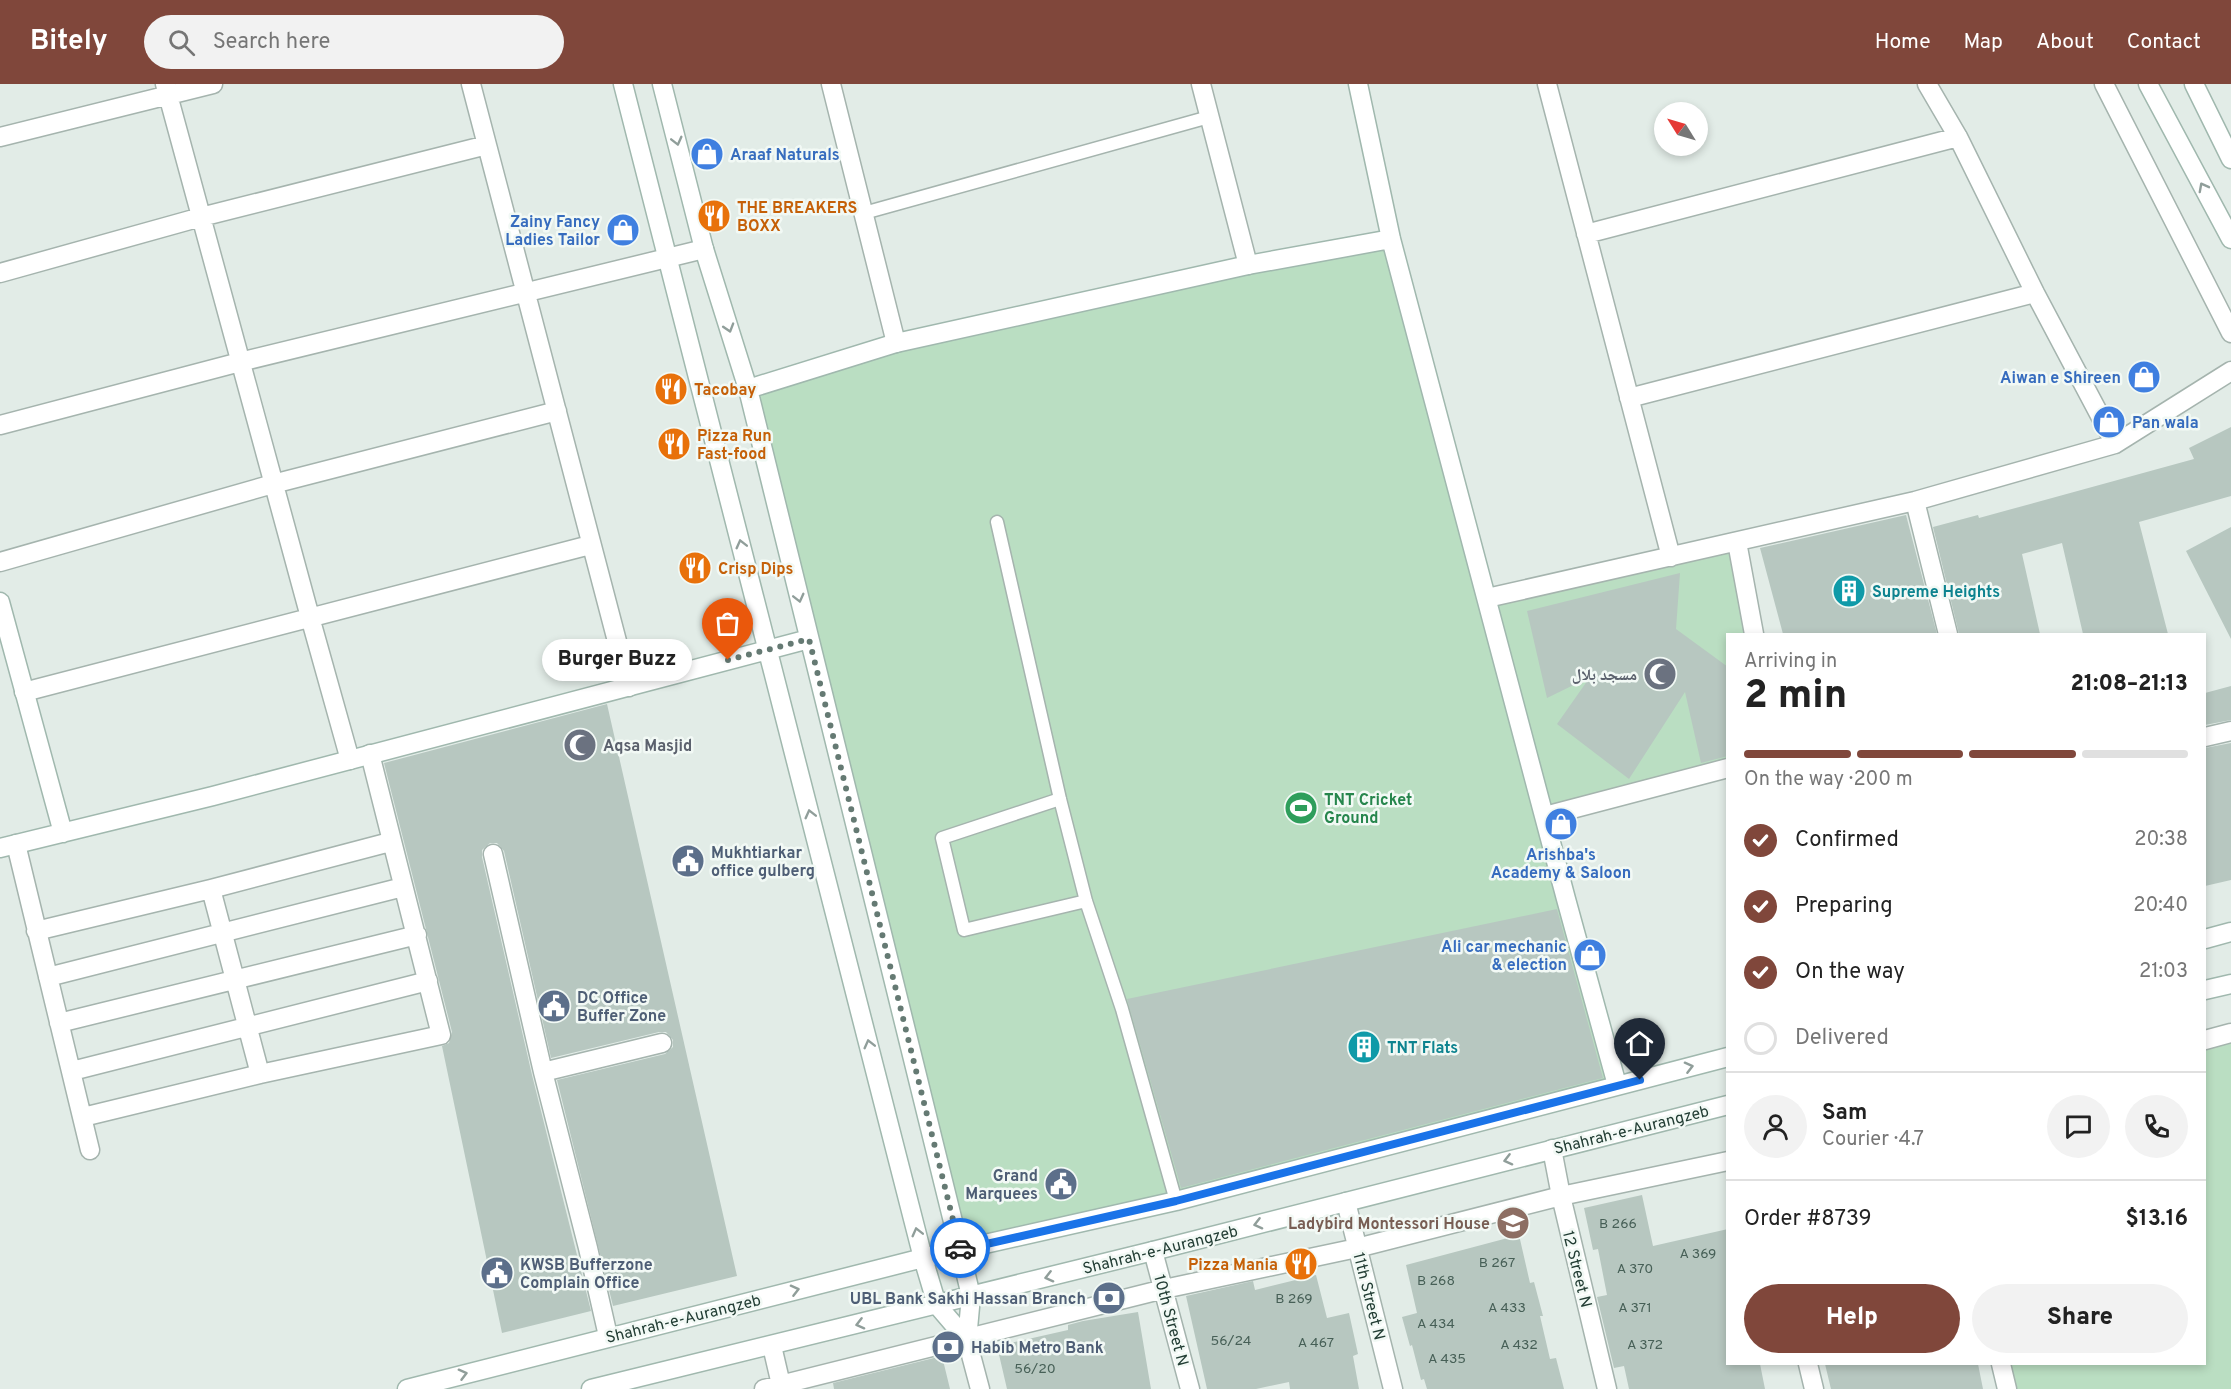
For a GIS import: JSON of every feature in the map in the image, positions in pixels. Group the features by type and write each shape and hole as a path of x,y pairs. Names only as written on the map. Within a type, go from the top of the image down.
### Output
{"street":[{"path":"0,136 167,89 213,84"},
{"path":"471,84 628,687"},
{"path":"623,84 923,1258 937,1305 967,1340"},
{"path":"662,84 704,249 748,389 960,1250 971,1296 967,1340 980,1389"},
{"path":"1201,84 1248,265"},
{"path":"1358,84 1391,239 1617,1085"},
{"path":"1547,84 1671,557"},
{"path":"1927,84 1958,137 2035,293 2115,444"},
{"path":"2104,84 2231,333"},
{"path":"2148,84 2231,239"},
{"path":"2194,84 2231,159"},
{"path":"834,85 896,343"},
{"path":"167,89 350,760"},
{"path":"1586,234 1958,137"},
{"path":"0,273 201,217 487,145"},
{"path":"748,389 896,343 1248,265 1391,239"},
{"path":"0,425 240,362 704,249"},
{"path":"1629,398 2035,293"},
{"path":"1487,598 1915,501 2115,444 2231,371"},
{"path":"0,562 273,484 557,411"},
{"path":"1915,501 1948,633"},
{"path":"1737,542 1754,633"},
{"path":"24,692 590,544"},
{"path":"0,602 63,832"},
{"path":"90,1150 36,931 8,846 350,760 809,639"},
{"path":"2206,737 2231,731"},
{"path":"83,1117 260,1074 441,1035 417,935 390,842 370,754"},
{"path":"1545,816 1726,769"},
{"path":"36,931 211,889 390,842"},
{"path":"493,854 543,1072 608,1336"},
{"path":"48,977 403,887"},
{"path":"211,889 260,1074"},
{"path":"2206,939 2231,932"},
{"path":"60,1023 417,935"},
{"path":"72,1071 428,981"},
{"path":"2206,990 2231,984"},
{"path":"2206,1040 2231,1033"},
{"path":"543,1072 662,1043"},
{"name":"Shahrah-e-Aurangzeb","path":"407,1389 608,1336 923,1258 1176,1201 1726,1058"},
{"name":"Shahrah-e-Aurangzeb","path":"591,1389 937,1305 1726,1105"},
{"name":"12 Street N","path":"1551,1149 1607,1389"},
{"path":"772,1346 776,1388 1164,1289 1357,1248 1561,1196 1726,1161"},
{"name":"11th Street N","path":"1346,1202 1394,1389"},
{"name":"10th Street N","path":"1153,1251 1190,1389"},
{"path":"1808,1365 1814,1389"},
{"path":"2001,1365 2007,1389"}],"lane":[{"path":"864,213 1209,117"},
{"path":"997,522 1060,799 1086,901 1122,1009 1176,1201"},
{"path":"1060,799 942,838 964,930 1086,901"}],"green space":[{"path":"1399,230 1489,598 1737,540 1755,633 1726,633 1726,769 1543,817 1615,1092 961,1251 741,391 896,344 1250,268"},
{"path":"2231,1033 2231,1389 2007,1389 2002,1365 2206,1365 2206,1040"}],"building":[{"path":"2231,427 2231,496 2139,522 2168,633 2083,633 2062,543 2022,554 2040,633 1959,633 1933,527 1978,515 1979,518 2194,459 2189,448"},
{"name":"Supreme Heights","path":"1906,515 1937,633 1783,633 1760,548"},
{"path":"2231,527 2231,639 2186,551"},
{"name":"مسجد بلال","path":"1680,573 1676,629 1726,666 1726,757 1701,763 1685,692 1629,779 1557,724 1590,677 1547,698 1527,611"},
{"path":"2231,686 2231,720 2206,725 2206,693"},
{"name":"DC Office Buffer Zone","path":"607,704 737,1276 613,1306 557,1080 665,1054 673,1047 673,1040 666,1032 659,1032 551,1058 504,851 497,843 490,843 482,850 482,857 532,1075 591,1311 502,1333 442,1046 449,1043 452,1032 384,763"},
{"path":"2231,743 2231,880 2206,886 2206,748"},
{"name":"TNT Flats","path":"1557,909 1603,1078 1181,1188 1127,999"},
{"path":"1642,1195 1653,1246 1726,1229 1726,1365 1760,1365 1765,1389 1629,1389 1624,1366 1614,1368 1597,1297 1607,1295 1598,1249 1593,1250 1584,1208"},
{"path":"1519,1235 1530,1283 1534,1282 1543,1316 1540,1316 1550,1359 1556,1358 1564,1389 1427,1389 1424,1379 1421,1380 1402,1317 1417,1313 1406,1265"},
{"path":"1316,1275 1327,1318 1349,1313 1358,1354 1353,1356 1359,1389 1290,1389 1289,1382 1256,1389 1207,1389 1186,1296 1253,1281 1255,1290"},
{"path":"1138,1312 1151,1389 1007,1389 997,1346 1068,1330 1068,1325 1083,1321"},
{"path":"942,1356 950,1389 834,1389 833,1383"},
{"path":"1825,1365 1978,1365 1983,1389 1831,1389"}],"way so far":[{"path":"728,660 809,639 960,1248"}],"place":[{"name":"Araaf Naturals","path":"707,154"},
{"name":"THE BREAKERS BOXX","path":"714,216"},
{"name":"Zainy Fancy Ladies Tailor","path":"623,230"},
{"name":"Aiwan e Shireen","path":"2144,377"},
{"name":"Tacobay","path":"671,389"},
{"name":"Pan wala","path":"2109,422"},
{"name":"Pizza Run Fast-food","path":"674,444"},
{"name":"Crisp Dips","path":"695,568"},
{"name":"Supreme Heights","path":"1849,591"},
{"name":"Burger Buzz","path":"728,660"},
{"name":"مسجد بلال","path":"1660,674"},
{"name":"Aqsa Masjid","path":"580,745"},
{"name":"TNT Cricket Ground","path":"1301,808"},
{"name":"Arishba's Academy & Saloon","path":"1561,824"},
{"name":"Mukhtiarkar office gulberg","path":"688,861"},
{"name":"Ali car mechanic & election","path":"1590,955"},
{"name":"DC Office Buffer Zone","path":"554,1006"},
{"name":"TNT Flats","path":"1364,1047"},
{"name":"Grand Marquees","path":"1061,1184"},
{"name":"Ladybird Montessori House","path":"1513,1223"},
{"name":"Pizza Mania","path":"1301,1264"},
{"name":"KWSB Bufferzone Complain Office","path":"497,1273"},
{"name":"UBL Bank Sakhi Hassan Branch","path":"1109,1298"},
{"name":"Habib Metro Bank","path":"948,1347"}],"route":[{"path":"960,1248 960,1250 1176,1201 1640,1080"}]}
